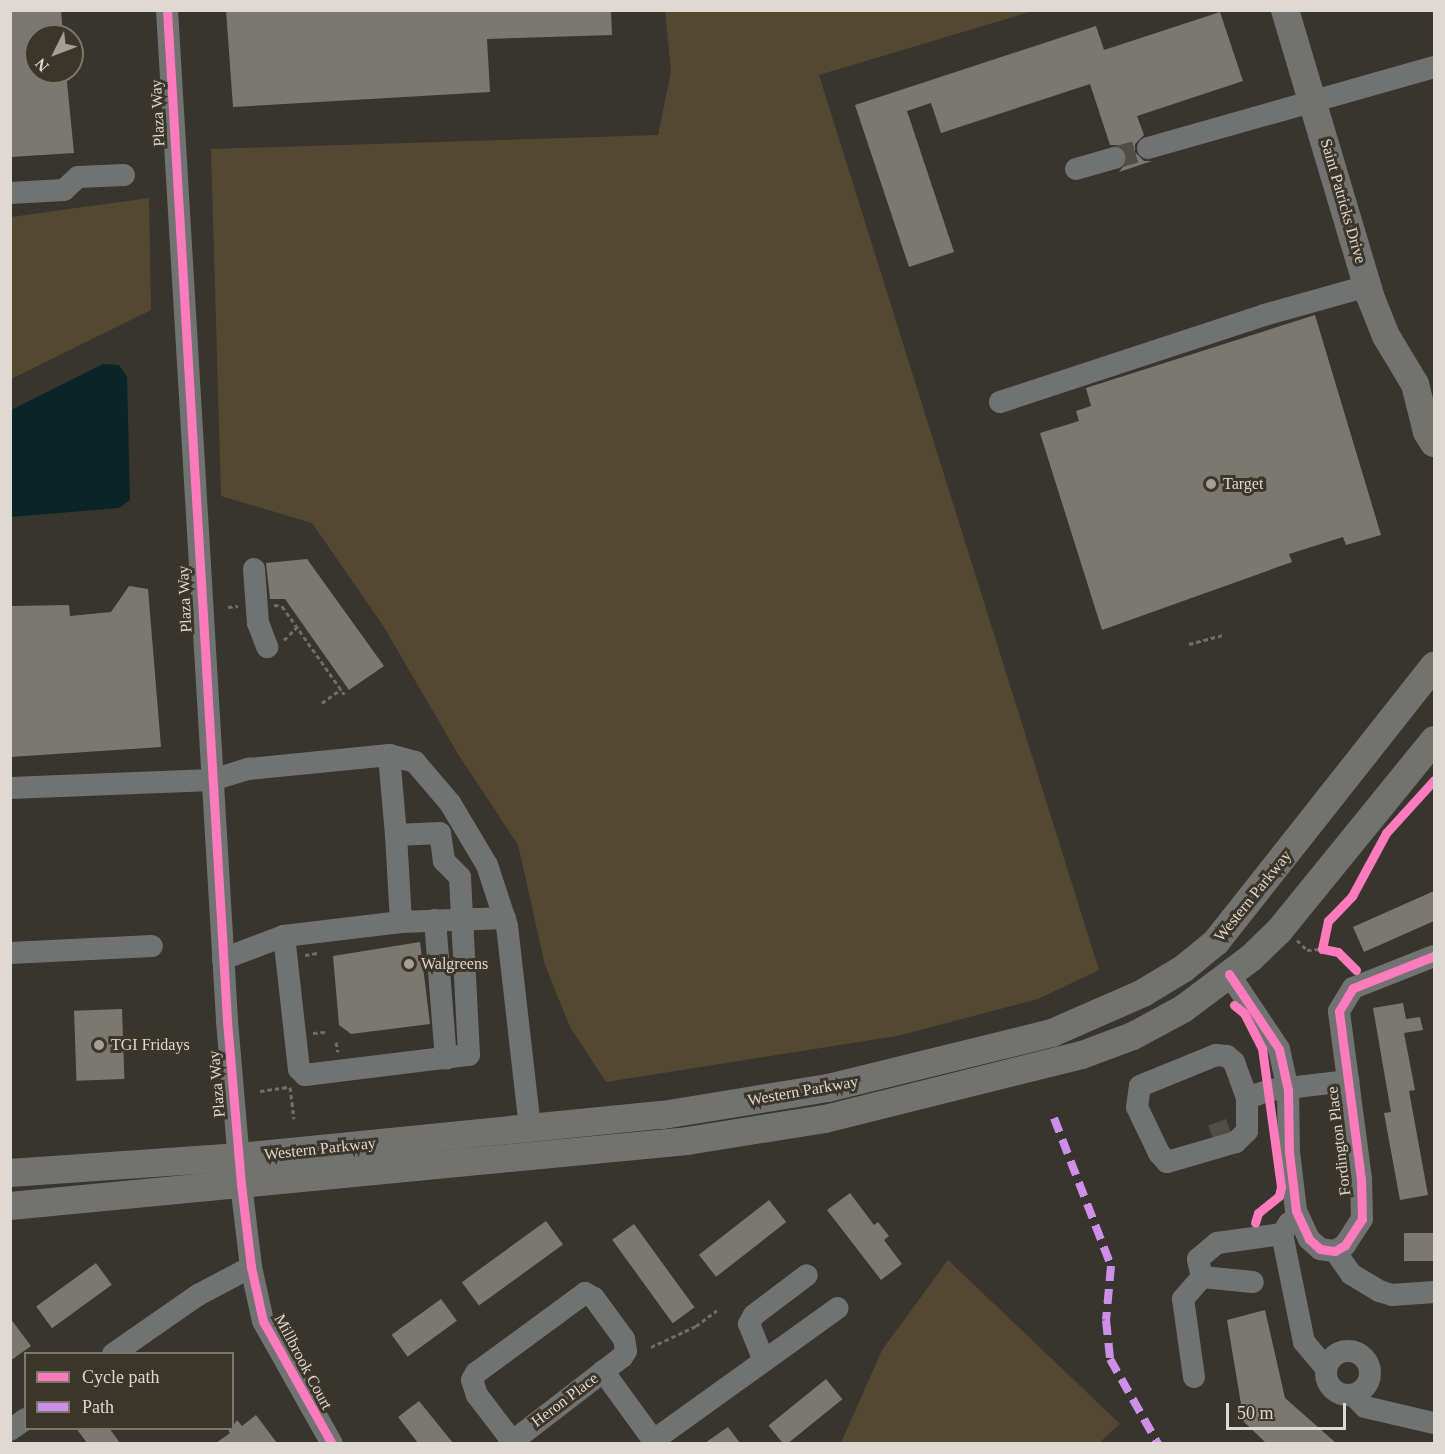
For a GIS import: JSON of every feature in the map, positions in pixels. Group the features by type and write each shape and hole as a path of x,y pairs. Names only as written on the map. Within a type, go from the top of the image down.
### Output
{"main road":[{"name":"Saint Patricks Drive","path":"1286,10 1368,286 1386,336 1425,390 1427,432 1434,443"},
{"name":"Western Parkway","path":"10,1173 239,1157 663,1115 868,1080 1052,1033 1143,993 1183,969 1234,922 1434,666"},
{"name":"Western Parkway","path":"10,1206 687,1141 825,1119 1056,1063 1110,1045 1203,998 1279,931 1434,740"}],"street":[{"name":"Plaza Way","path":"167,10 223,959 241,1185"},
{"path":"1148,148 1434,67"},
{"path":"1076,168 1114,158"},
{"path":"10,193 64,190 78,177 124,175"},
{"path":"1000,402 1264,315 1368,286"},
{"path":"254,569 258,623 272,648"},
{"path":"389,755 401,922"},
{"path":"10,788 212,780 249,769 389,755 415,762 461,820 487,865 505,918 530,1128"},
{"path":"396,835 440,833 461,820"},
{"path":"284,936 301,1073 312,1075 467,1056 471,1049 460,877 444,861 440,833"},
{"path":"460,877 487,865"},
{"path":"223,959 284,936 401,922 505,918"},
{"path":"435,920 446,1059"},
{"path":"10,953 152,946"},
{"name":"Fordington Place","path":"1335,1251 1345,1245 1362,1219 1361,1179 1340,1021 1347,993 1434,956"},
{"path":"1229,974 1279,1049 1288,1090 1289,1152 1296,1211 1309,1239 1320,1249 1335,1251 1351,1274 1379,1291 1392,1295 1434,1292"},
{"path":"1216,1055 1227,1056 1234,1062 1234,1121 1247,1131 1236,1142 1176,1162 1167,1162 1159,1153 1137,1107 1140,1086 1216,1055"},
{"path":"1159,1153 1168,1154 1234,1121 1270,1090 1288,1090 1348,1081"},
{"name":"Millbrook Court","path":"241,1185 251,1267 260,1310 270,1337 328,1442"},
{"path":"1296,1211 1282,1234 1304,1342 1326,1368"},
{"path":"1202,1277 1198,1259 1217,1243 1282,1234"},
{"path":"114,1352 198,1295 251,1267"},
{"path":"764,1361 749,1324 754,1315 807,1275"},
{"path":"1202,1277 1253,1282"},
{"path":"1194,1377 1183,1299 1202,1277"},
{"name":"Heron Place","path":"585,1293 594,1298 624,1339 626,1351 622,1357 603,1371 519,1440 477,1395 472,1380 476,1373 573,1298 585,1293"},
{"path":"603,1371 655,1442 837,1308"},
{"path":"1353,1395 1369,1381 1370,1367 1362,1355 1341,1351 1330,1359 1326,1368 1326,1379 1334,1390 1353,1395 1365,1407 1434,1423"},
{"path":"10,1430 24,1420"}],"path":[{"path":"271,605 282,606 344,693"},
{"path":"272,648 298,626"},
{"path":"1189,644 1222,635"},
{"path":"322,703 341,689"},
{"path":"1294,937 1307,950 1325,946"},
{"path":"260,1091 290,1088 294,1119"},
{"path":"651,1347 696,1326 717,1310"}],"shaded area":[{"path":"665,11 1033,11 819,75 1099,970 1038,999 897,1036 606,1082 570,1027 545,965 518,845 458,754 382,624 312,523 221,496 211,149 658,135 671,72"},
{"path":"149,198 151,310 11,379 11,217"},
{"path":"948,1260 1120,1424 1099,1443 841,1443 882,1350"}],"water":[{"path":"103,364 119,365 127,377 130,500 119,508 11,517 11,410"}],"building":[{"path":"10,10 61,10 62,24 24,24 24,84 67,84 74,153 10,157"},
{"path":"226,10 611,10 612,35 487,39 490,92 233,107"},
{"path":"1220,12 1243,81 1137,116 1144,135 1135,144 1135,152 1144,161 1152,161 1119,172 1127,162 1127,154 1118,145 1110,145 1090,84 941,133 931,103 907,111 954,252 909,267 855,105 1096,26 1104,50"},
{"name":"Target","path":"1315,315 1381,535 1346,545 1343,537 1289,554 1292,562 1102,630 1040,433 1079,421 1076,411 1091,406 1086,388"},
{"path":"307,559 384,666 349,690 285,599 270,599 266,563"},
{"path":"129,586 148,589 161,747 10,757 10,606 69,605 70,616 111,612"},
{"path":"1434,891 1434,921 1364,952 1353,927"},
{"name":"Walgreens","path":"420,942 430,1024 351,1034 339,1025 333,956"},
{"path":"1403,1003 1406,1019 1420,1017 1423,1030 1404,1033 1415,1090 1409,1091 1428,1195 1400,1200 1384,1113 1391,1112 1373,1008"},
{"name":"TGI Fridays","path":"122,1009 124,1079 76,1081 74,1011"},
{"path":"850,1193 874,1225 878,1222 889,1236 884,1240 902,1264 881,1280 827,1210"},
{"path":"769,1200 786,1222 716,1277 699,1255"},
{"path":"546,1221 563,1244 479,1306 462,1282"},
{"path":"634,1224 695,1307 673,1323 612,1240"},
{"path":"1404,1233 1434,1233 1434,1261 1404,1261"},
{"path":"96,1263 112,1285 52,1328 36,1306"},
{"path":"441,1299 457,1321 408,1357 392,1335"},
{"path":"1265,1310 1285,1398 1336,1443 1266,1443 1244,1422 1227,1320"},
{"path":"10,1318 31,1346 10,1361"},
{"path":"826,1379 842,1399 787,1444 783,1444 768,1426"},
{"path":"419,1401 453,1443 418,1443 398,1417"},
{"path":"256,1415 277,1443 216,1443 230,1433 228,1430 234,1430 237,1420 242,1426"},
{"path":"728,1427 740,1443 705,1443"},
{"path":"77,1430 110,1430 120,1443 87,1443"}],"tunnel":[{"path":"1114,158 1148,148"},
{"path":"1212,1136 1230,1129"}],"marked path":[{"path":"1054,1118 1111,1266 1106,1320 1110,1359 1158,1444"}],"cycle path":[{"path":"167,10 227,1021 241,1184 251,1267 263,1321 332,1444"},
{"path":"1356,970 1338,952 1322,949 1328,921 1352,896 1386,833 1434,780"},
{"path":"1229,974 1279,1049 1288,1090 1289,1152 1296,1211 1309,1239 1320,1249 1335,1251 1345,1245 1362,1219 1361,1179 1339,1011 1353,988 1434,956"},
{"path":"1234,1005 1244,1013 1262,1048 1281,1187 1279,1196 1258,1213 1255,1223"}],"place":[{"name":"Target","path":"1211,484"},
{"name":"Walgreens","path":"409,964"},
{"name":"TGI Fridays","path":"99,1045"}]}
